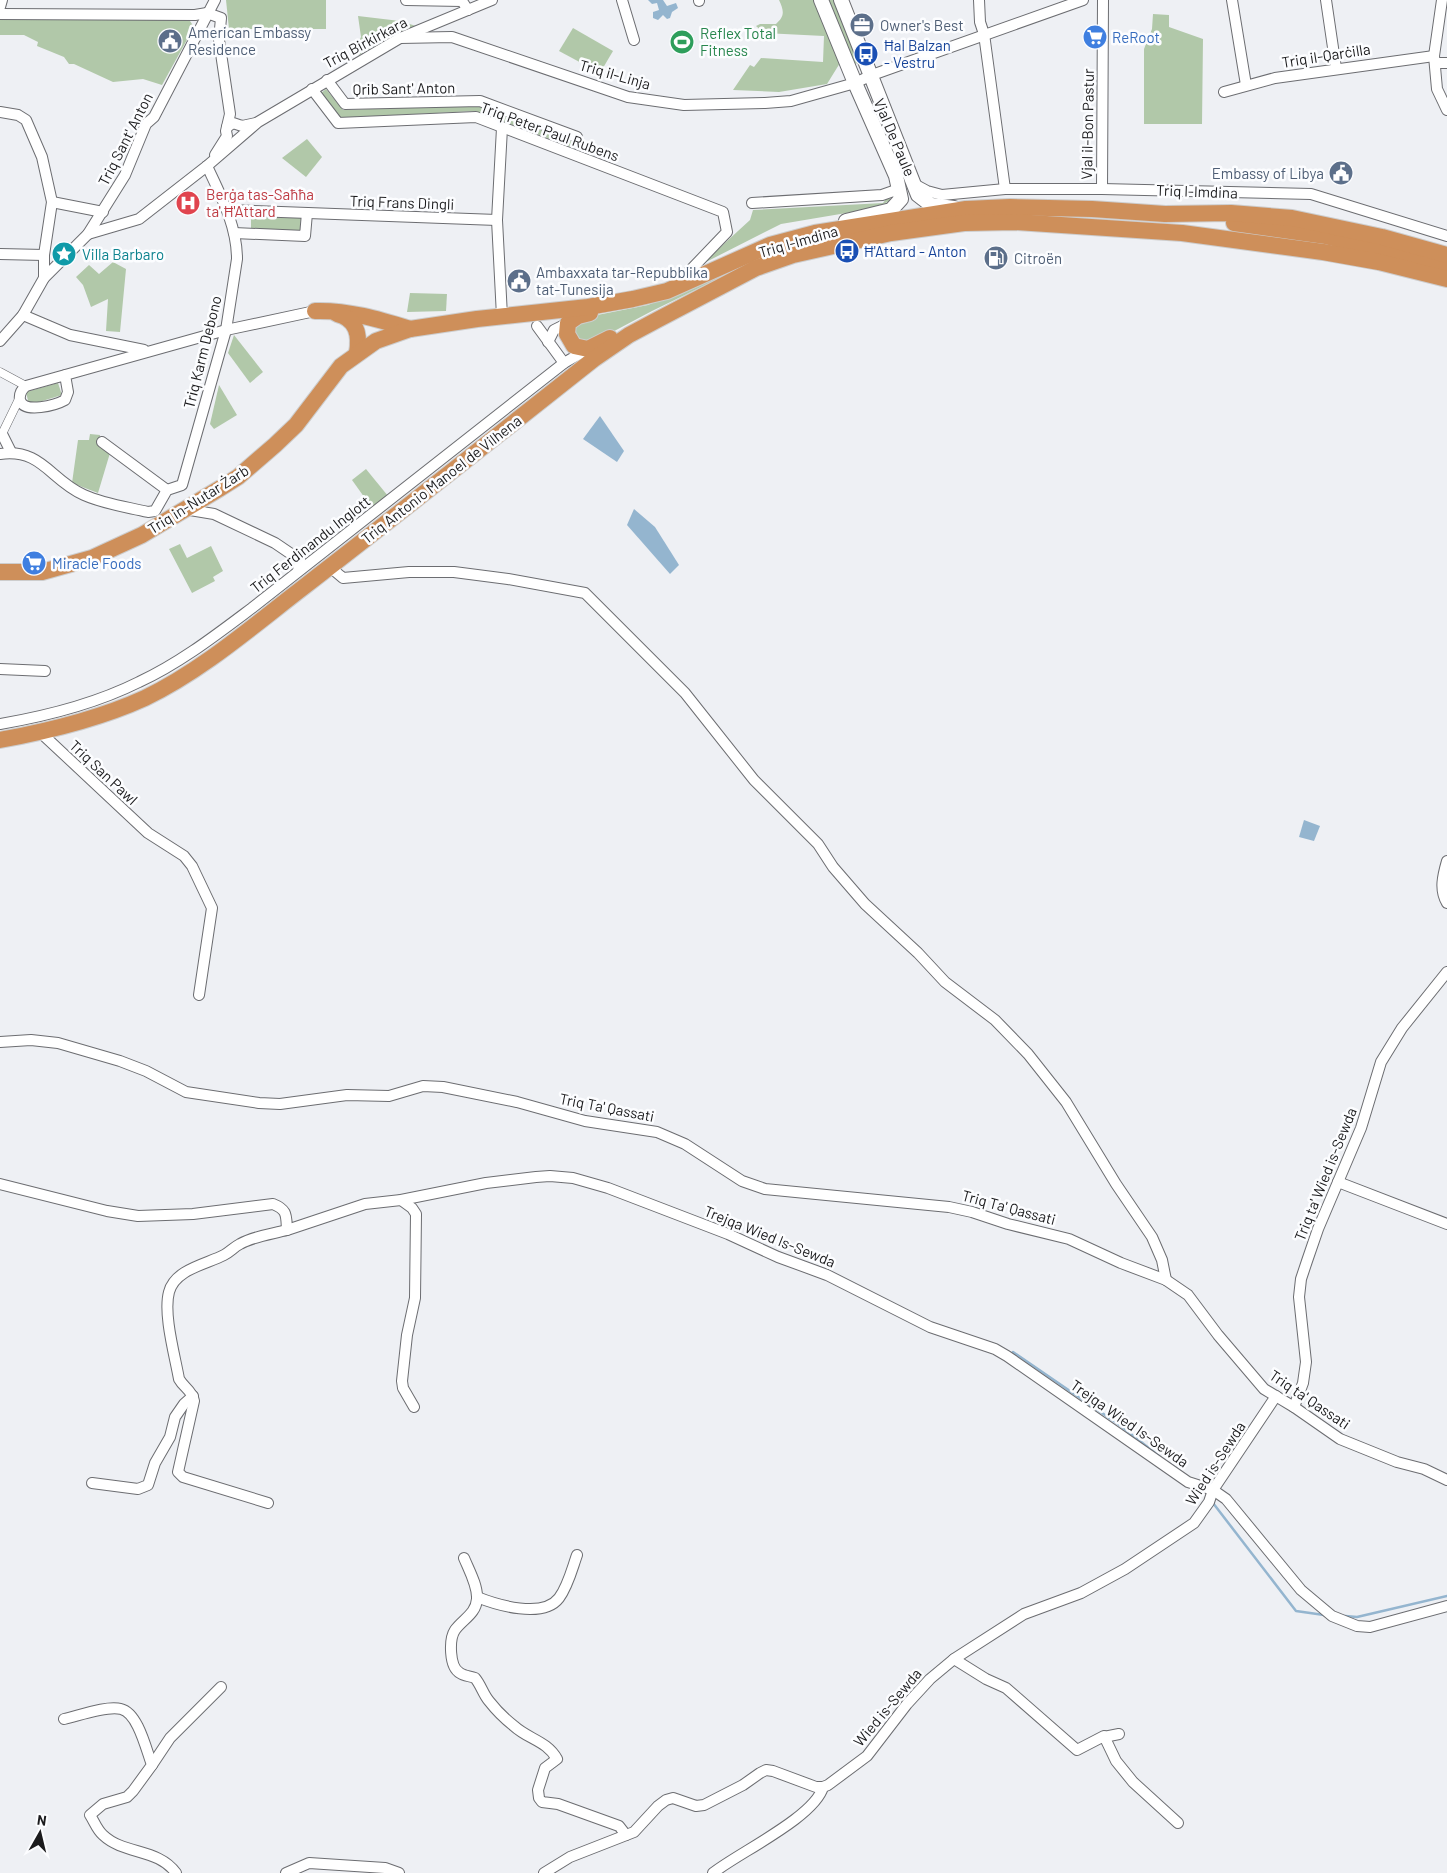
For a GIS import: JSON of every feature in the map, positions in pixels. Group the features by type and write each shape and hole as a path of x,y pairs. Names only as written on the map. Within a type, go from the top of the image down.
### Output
{"highway":[{"name":"Triq l-Imdina","path":"410,329 503,312 588,307 633,300 671,289 770,245 815,233 966,209 1010,207 1092,209 1165,214 1326,236 1447,268"},
{"name":"Triq l-Imdina","path":"1165,214 1231,213 1292,218 1382,237 1447,255"},
{"name":"Triq Antonio Manoel de Vilhena","path":"0,740 40,732 107,714 145,698 183,677 218,653 330,567 594,359 629,335 756,268 793,254 891,233 964,223 1025,223 1182,233 1291,246 1383,263"},
{"path":"1383,263 1447,279"},
{"path":"1383,263 1447,288"},
{"path":"671,289 637,301 578,316 568,323 567,334 574,346 588,349 601,344 643,318 708,286 756,268"},
{"path":"315,310 337,310 410,329"},
{"path":"315,310 344,316 352,322 357,330 359,339 358,353"},
{"name":"Triq in-Nutar Żarb","path":"0,572 42,572 92,558 142,534 238,477 296,425 341,366 376,341 410,329"}],"main road":[{"name":"Vjal De Paule","path":"815,233 832,224 891,210 901,199 896,176 821,0"},
{"name":"Vjal De Paule","path":"841,0 918,195 931,205 966,209"}],"street":[{"path":"0,7 2,0"},
{"name":"Triq Sant' Anton","path":"44,278 88,234 103,212 125,175 146,124 154,116 215,0"},
{"path":"406,0 462,1 468,10"},
{"name":"Triq Birkirkara","path":"88,234 139,219 207,166 235,132 258,122 400,38 492,0"},
{"path":"622,0 634,40"},
{"path":"979,0 980,22 984,34 1005,190"},
{"name":"Triq il-Linja","path":"400,38 452,37 628,97 684,105 766,103 791,101 855,83 984,34 1083,0"},
{"name":"Vjal il-Bon Pastur","path":"1102,189 1103,0"},
{"path":"1232,0 1246,85"},
{"path":"1326,0 1336,68"},
{"path":"1442,0 1434,60 1437,89 1447,110"},
{"path":"0,14 194,15 207,12 221,18 219,40 230,114 235,132"},
{"path":"194,15 214,31 219,40"},
{"name":"Triq il-Qarċilla","path":"1224,92 1275,78 1336,68 1434,60 1447,63"},
{"name":"Qrib Sant' Anton","path":"327,80 344,104 480,101 577,137"},
{"name":"Triq Peter Paul Rubens","path":"312,89 338,123 476,117 723,212 727,232 671,289"},
{"path":"0,112 18,115 26,120 42,157 52,202 44,255 44,278 23,315 0,341"},
{"path":"502,128 496,220 503,312"},
{"name":"Triq Karm Debono","path":"11,452 29,455 65,485 84,495 148,512 155,511 167,490 182,485 226,330 237,259 234,233 228,210 207,166"},
{"name":"Triq l-Imdina","path":"914,184 927,191 942,194 1005,190 1102,189 1310,194 1447,236"},
{"path":"752,203 882,195 899,188"},
{"path":"52,202 103,212"},
{"name":"Triq Frans Dingli","path":"228,210 496,220"},
{"path":"234,233 305,236 307,213"},
{"path":"0,254 44,255"},
{"path":"0,454 11,452 2,434 22,391 65,375 147,351 226,330 315,310"},
{"path":"23,315 70,334 147,351"},
{"path":"548,342 554,330 568,323"},
{"path":"538,326 564,364"},
{"name":"Triq Ferdinandu Inglott","path":"0,724 21,721 99,699 164,669 214,636 564,364 588,349"},
{"path":"0,372 22,391"},
{"path":"22,391 21,403 26,407 32,408 61,402 68,396 65,375"},
{"path":"102,442 167,490"},
{"path":"184,509 214,514 275,543 300,560 298,572"},
{"path":"330,567 343,578 409,572 454,572 585,593 685,693 754,780 818,844 833,867 865,904 918,953 945,982 995,1020 1028,1054 1066,1102 1116,1184 1152,1237 1162,1260 1166,1280"},
{"path":"0,669 45,671"},
{"name":"Triq San Pawl","path":"40,732 148,833 184,856 199,878 212,908 199,995"},
{"path":"1445,900 1442,876 1447,861"},
{"name":"Triq ta' Wied is-Sewda","path":"1294,1407 1303,1383 1306,1362 1299,1297 1301,1279 1318,1229 1361,1128 1381,1062 1402,1028 1447,972"},
{"name":"Triq Ta' Qassati","path":"0,1042 31,1040 58,1043 129,1064 186,1092 259,1103 280,1104 347,1095 389,1096 423,1086 453,1089 524,1104 585,1120 657,1132 685,1144 742,1181 759,1187 779,1191 949,1207 972,1212 1008,1224 1069,1238 1121,1263 1166,1280"},
{"name":"Trejqa Wied Is-Sewda","path":"193,1396 179,1379 168,1313 169,1290 175,1282 197,1266 224,1256 248,1240 287,1230 355,1206 401,1200 486,1183 550,1176 573,1178 608,1188 736,1238 778,1257 836,1279 942,1333 995,1349 1188,1482 1213,1490 1226,1498 1301,1590 1332,1616 1357,1626 1370,1627 1447,1606"},
{"path":"1338,1182 1447,1224"},
{"path":"0,1184 107,1211 138,1216 192,1214 273,1204 282,1208 286,1214 287,1230"},
{"path":"401,1200 412,1208 416,1214 415,1298 407,1335 402,1380 403,1388 414,1407"},
{"name":"Triq ta' Qassati","path":"1166,1280 1188,1296 1264,1389 1340,1439 1397,1462 1424,1469 1447,1480"},
{"path":"92,1483 138,1489 148,1485 155,1463 170,1437 175,1416 193,1396"},
{"path":"193,1396 193,1412 178,1469 180,1475 268,1502"},
{"name":"Wied is-Sewda","path":"822,1787 867,1756 907,1704 930,1678 954,1658 1024,1614 1081,1593 1125,1569 1194,1523 1210,1502 1213,1490 1276,1396"},
{"path":"477,1598 512,1608 532,1609 548,1606 557,1600 563,1591 577,1555"},
{"path":"464,1558 477,1598 472,1613 455,1631 452,1639 452,1660 457,1670 461,1674 475,1678 489,1702 515,1728 548,1747 553,1752 557,1759 545,1768 538,1790 539,1798 542,1802 558,1804 619,1826 626,1835"},
{"path":"954,1658 986,1679 1006,1688 1077,1750 1104,1736 1119,1734"},
{"path":"176,1873 156,1856 117,1846 101,1834 90,1815 103,1804 127,1796 133,1791 170,1738 221,1687"},
{"path":"64,1719 112,1708 127,1712 142,1734 152,1765"},
{"path":"1104,1736 1116,1761 1133,1782 1178,1824"},
{"path":"544,1873 570,1857 626,1835 640,1827 658,1806 666,1800 673,1798 696,1806 704,1805 743,1785 766,1770 816,1787 822,1787 819,1797 798,1817 713,1873"},
{"path":"286,1873 309,1863 385,1868 398,1873"}],"green space":[{"path":"226,0 326,0 326,29 229,29"},
{"path":"779,0 814,0 840,63 827,84 779,92 733,90 750,65 754,67 761,58 823,62 824,36 764,33 756,26 760,24 776,24 779,21 783,13"},
{"path":"826,0 835,0 860,62 855,64"},
{"path":"1153,14 1169,15 1169,27 1203,39 1202,124 1144,124 1144,49 1152,29"},
{"path":"358,16 400,21 416,26 382,41 359,55 354,51 361,37"},
{"path":"188,18 194,27 162,85 143,79 113,82 74,64 69,64 64,57 37,46 38,42 24,35 0,35 0,20"},
{"path":"573,28 613,51 600,73 559,51"},
{"path":"326,89 343,110 477,105 578,141 574,148 475,111 340,118 321,93"},
{"path":"307,139 322,157 306,177 282,158"},
{"path":"886,199 893,199 876,208 781,224 702,264 750,220 753,210 883,203"},
{"path":"251,215 301,217 300,231 251,229"},
{"path":"113,262 126,269 120,332 106,331 108,299 91,307 83,285 76,277 89,265 99,274"},
{"path":"732,269 732,272 586,346 572,333 582,318 648,305"},
{"path":"410,293 447,294 446,311 407,312"},
{"path":"234,335 263,372 250,383 228,353"},
{"path":"58,383 62,395 29,405 26,392"},
{"path":"219,385 237,415 214,429 210,424"},
{"path":"90,434 100,435 99,445 110,453 98,493 72,483 78,440 89,440"},
{"path":"366,469 388,496 372,508 352,480"},
{"path":"180,544 187,558 211,546 223,571 213,577 215,581 192,593 169,549"}],"water":[{"path":"648,0 663,0 667,6 676,3 678,8 672,12 670,18 667,19 663,15 658,20 653,18 653,12 659,10 657,3 652,4"},
{"path":"600,416 624,451 617,462 583,439"},
{"path":"634,509 655,527 679,565 670,574 627,525"},
{"path":"1304,820 1320,826 1314,841 1299,837"}],"waterway":[{"path":"1013,1352 1121,1426 1160,1457"},
{"path":"1213,1503 1296,1611 1324,1615"},
{"path":"1345,1616 1357,1617 1447,1596"}],"place":[{"name":"Owner's Best","path":"862,25"},
{"name":"ReRoot","path":"1095,37"},
{"name":"American Embassy Residence","path":"170,41"},
{"name":"Reflex Total Fitness","path":"682,42"},
{"name":"Ħal Balzan - Vestru","path":"866,54"},
{"name":"Embassy of Libya","path":"1341,173"},
{"name":"Berġa tas-Saħħa ta' Ħ'Attard","path":"188,203"},
{"name":"Ħ'Attard - Anton","path":"847,251"},
{"name":"Villa Barbaro","path":"64,254"},
{"name":"Citroën","path":"996,258"},
{"name":"Ambaxxata tar-Repubblika tat-Tunesija","path":"519,281"},
{"name":"Miracle Foods","path":"34,563"}]}
